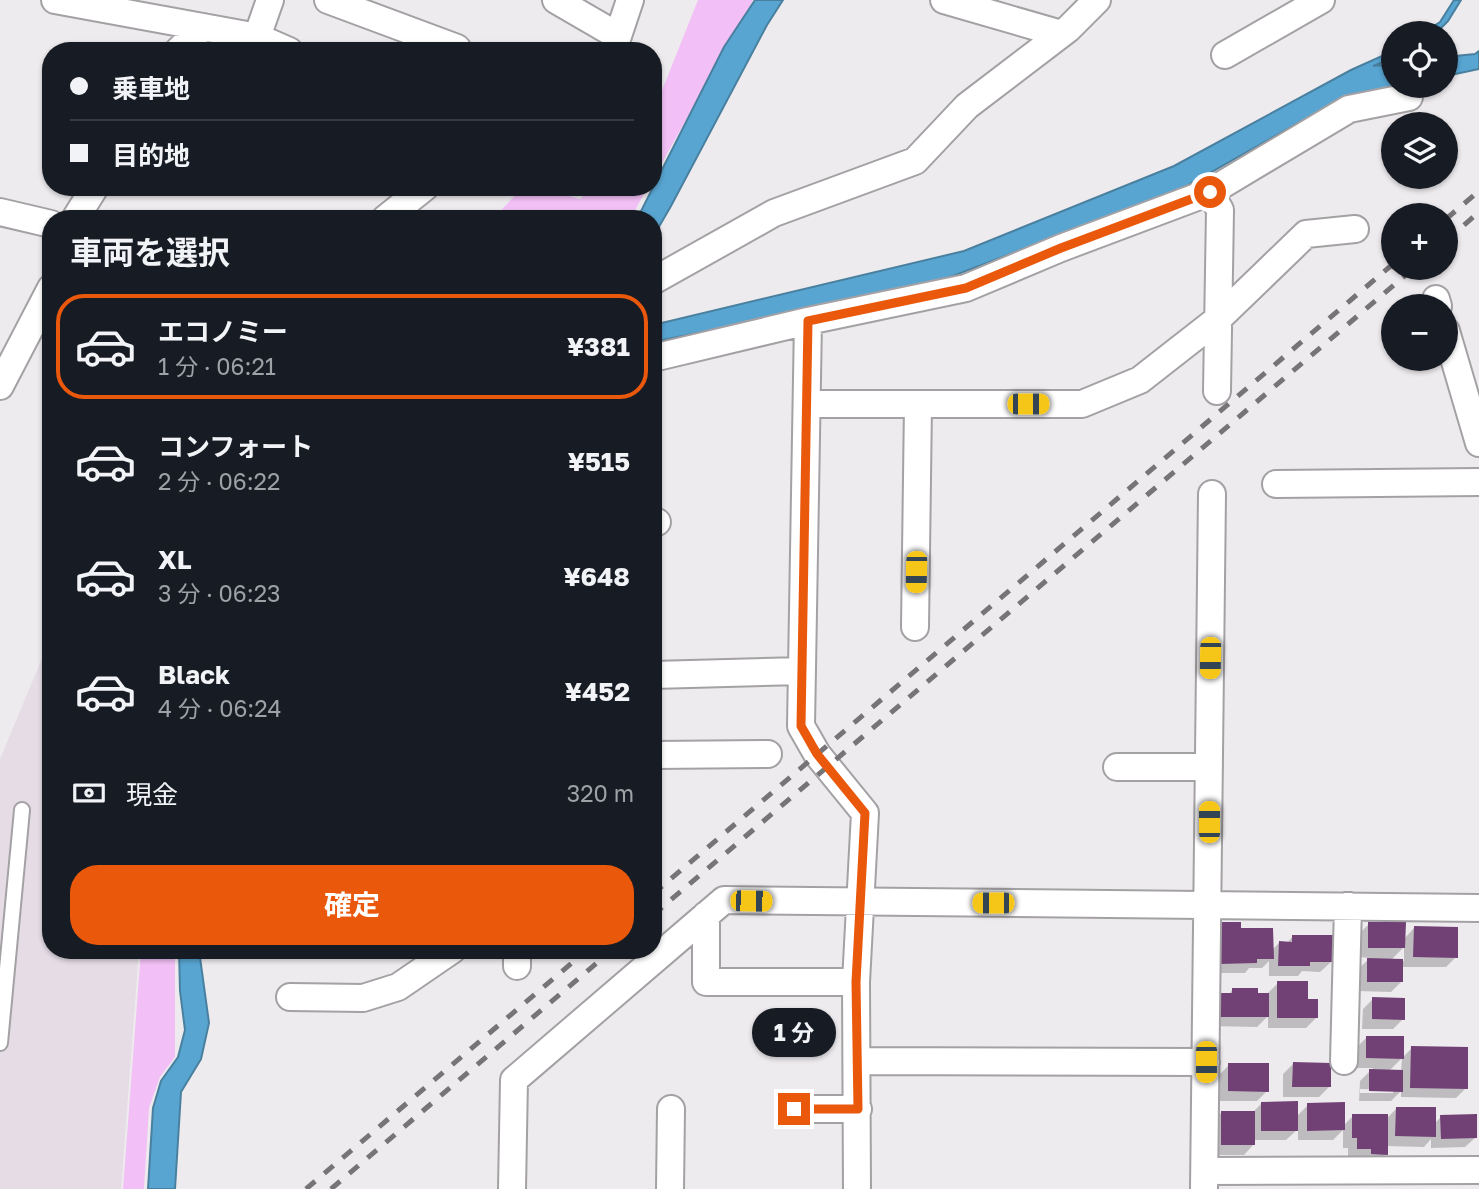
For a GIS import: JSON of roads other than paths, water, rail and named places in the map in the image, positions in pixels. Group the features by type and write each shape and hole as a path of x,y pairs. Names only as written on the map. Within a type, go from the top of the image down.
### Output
{"street":[{"path":"55,0 257,37 268,42"},
{"path":"257,37 270,0"},
{"path":"328,0 441,42"},
{"path":"556,0 618,36 630,0"},
{"path":"944,0 1061,34"},
{"path":"662,276 774,213 915,161 967,106 1061,34 1097,0"},
{"path":"1225,55 1321,0"},
{"path":"187,42 203,27"},
{"path":"662,356 808,321 966,288 1061,248 1210,192 1349,109 1404,98"},
{"path":"1210,192 1220,209 1217,391"},
{"path":"396,210 414,196"},
{"path":"0,212 42,222"},
{"path":"807,404 1082,404 1140,380 1218,319 1306,234 1355,229"},
{"path":"0,386 42,305"},
{"path":"808,321 801,726 817,754 865,813 856,982 857,1189"},
{"path":"1458,371 1479,441"},
{"path":"915,627 918,404"},
{"path":"1276,484 1479,482"},
{"path":"1212,494 1205,1180 1479,1170"},
{"path":"662,675 802,671"},
{"path":"662,755 768,754"},
{"path":"1117,766 1209,768"},
{"path":"662,953 724,900 1479,908"},
{"path":"1344,1061 1348,906"},
{"path":"706,915 706,982 856,982"},
{"path":"290,997 363,998 398,987 439,959"},
{"path":"512,1189 514,1080 655,959"},
{"path":"858,1061 1206,1062"},
{"path":"670,1189 671,1109"},
{"path":"794,1109 858,1109"}],"lane":[{"path":"0,1042 22,810"}],"water":[{"path":"755,0 783,0 662,222 662,210 642,210 649,196 662,196 662,170 724,47"},
{"path":"1454,0 1461,0 1448,21 1441,21"},
{"path":"1479,51 1479,69 1458,73 1458,56"},
{"path":"1381,56 1381,63 1373,66 1381,65 1381,91 1332,104 1183,188 924,287 662,340 662,323 964,251 1174,166"},
{"path":"179,959 200,959 209,1023 201,1059 181,1092 175,1189 148,1189 153,1108 161,1081 178,1057 185,1030"}],"railway":[{"path":"1458,209 1479,191"},
{"path":"1458,230 1479,212"},
{"path":"662,886 1381,274"},
{"path":"662,907 1400,280"},
{"path":"306,1189 576,959"},
{"path":"331,1189 601,959"}]}
